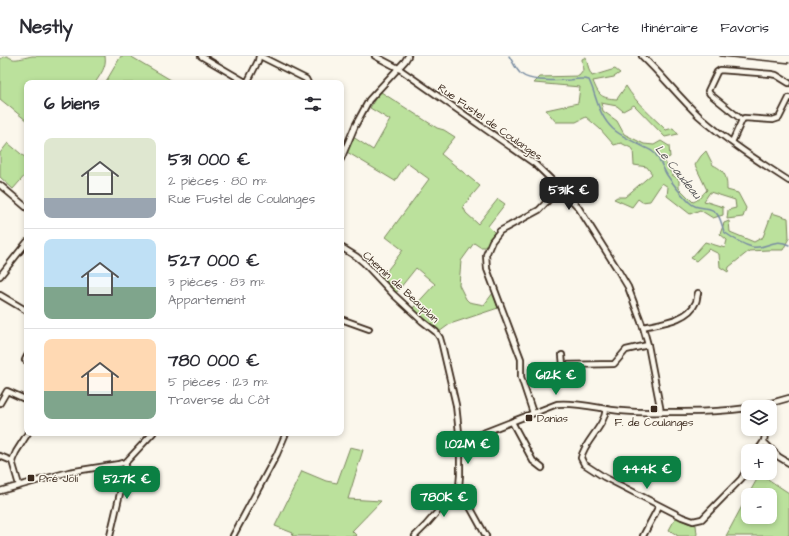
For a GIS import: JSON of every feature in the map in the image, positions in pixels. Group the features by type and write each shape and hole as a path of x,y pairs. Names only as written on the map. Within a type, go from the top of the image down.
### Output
{"street":[{"path":"201,56 242,80"},
{"path":"248,80 260,56 306,80"},
{"name":"Rue Fustel de Coulanges","path":"374,56 398,68 535,164 578,207 628,287 648,345 661,412"},
{"path":"344,153 355,126 369,100 408,56"},
{"path":"642,56 698,115 754,158 789,181"},
{"path":"742,120 708,91 717,72 720,70 771,74 789,82"},
{"path":"732,142 744,118 773,120 779,118 789,98"},
{"path":"0,185 24,205"},
{"path":"533,413 521,377 521,359 487,269 486,255 492,242 500,231 539,210 560,188"},
{"path":"0,276 24,246"},
{"name":"Chemin de Beauplan","path":"344,248 358,257 399,299 436,332 440,338 456,405 460,442 459,487"},
{"path":"643,327 679,318 690,311 696,302 698,293"},
{"path":"0,295 24,309"},
{"path":"344,320 369,329"},
{"path":"562,355 563,365 614,364 626,350 648,345"},
{"path":"0,403 7,391 24,399"},
{"path":"777,401 789,398"},
{"path":"460,442 557,404 568,403 622,411 661,412 714,411 741,409"},
{"path":"606,409 602,422 582,451 581,458 584,464 604,477 659,506 693,521 702,519 741,479"},
{"path":"512,422 533,461 542,468"},
{"path":"19,485 12,461 26,436"},
{"path":"0,491 69,472 126,462 150,436"},
{"path":"234,536 277,454 285,436"},
{"path":"765,436 764,442 789,463"},
{"path":"0,456 12,461"},
{"path":"110,536 126,462"},
{"path":"415,536 459,487 486,536"},
{"path":"643,536 659,506"}],"green space":[{"path":"6,56 13,59 19,59 32,56 105,56 105,64 103,71 97,80 24,80 24,119 0,99 0,59"},
{"path":"121,56 130,56 171,80 107,80"},
{"path":"586,57 592,76 615,69 620,73 614,77 593,81 601,95 607,98 617,99 626,86 640,104 666,130 673,128 678,134 665,137 634,105 623,111 617,106 601,103 603,111 617,121 624,134 644,144 654,145 661,141 669,146 670,157 664,160 672,175 679,179 679,188 693,202 707,190 695,165 706,151 713,165 721,170 725,175 727,190 738,193 746,208 743,217 727,219 728,210 736,208 735,200 710,192 704,201 723,207 723,215 713,218 700,210 690,214 667,196 668,187 662,183 650,201 642,202 638,199 632,207 614,199 617,197 625,197 652,174 647,167 634,165 633,149 621,143 614,145 600,129 586,117 576,122 556,122 546,110 578,103 580,87 534,83 540,77 579,76 583,71 582,59"},
{"path":"381,92 437,128 444,130 455,137 441,154 480,186 463,206 466,213 478,224 498,199 505,204 488,226 495,233 486,247 480,247 474,243 461,261 459,285 469,302 484,305 493,293 498,308 450,324 439,332 412,309 435,284 416,268 396,293 382,277 403,250 386,237 429,179 407,163 395,181 347,152 353,137 373,150 390,120 370,108 376,97"},
{"path":"8,143 24,156 24,176 13,189 0,177 0,153"},
{"path":"772,213 788,218 789,238 783,250 749,251 729,267 728,272 720,267 719,254 709,249 696,261 691,258 705,242 725,248 727,240 720,234 724,223 729,221 730,232 754,242 763,237"},
{"path":"350,447 363,450 348,499 381,501 352,531 357,536 292,536 293,533 275,526 302,471 326,481 337,483"},
{"path":"757,480 769,480 789,493 789,536 726,536 741,508 741,524 777,524 777,488 752,488"},
{"path":"676,517 696,525 696,536 677,536 669,530"}],"waterway":[{"name":"Le Caudeau","path":"509,56 519,72 531,79 589,80 601,112 608,124 620,134 655,154 667,175 683,196 693,205 710,209 716,213 719,216 724,232 741,243 752,247 761,247 779,242 789,245"}],"railway":[{"path":"720,56 789,63"}],"place":[{"name":"F. de Coulanges","path":"654,409"},
{"name":"Danias","path":"529,418"},
{"name":"Pré Joli","path":"31,478"}]}
